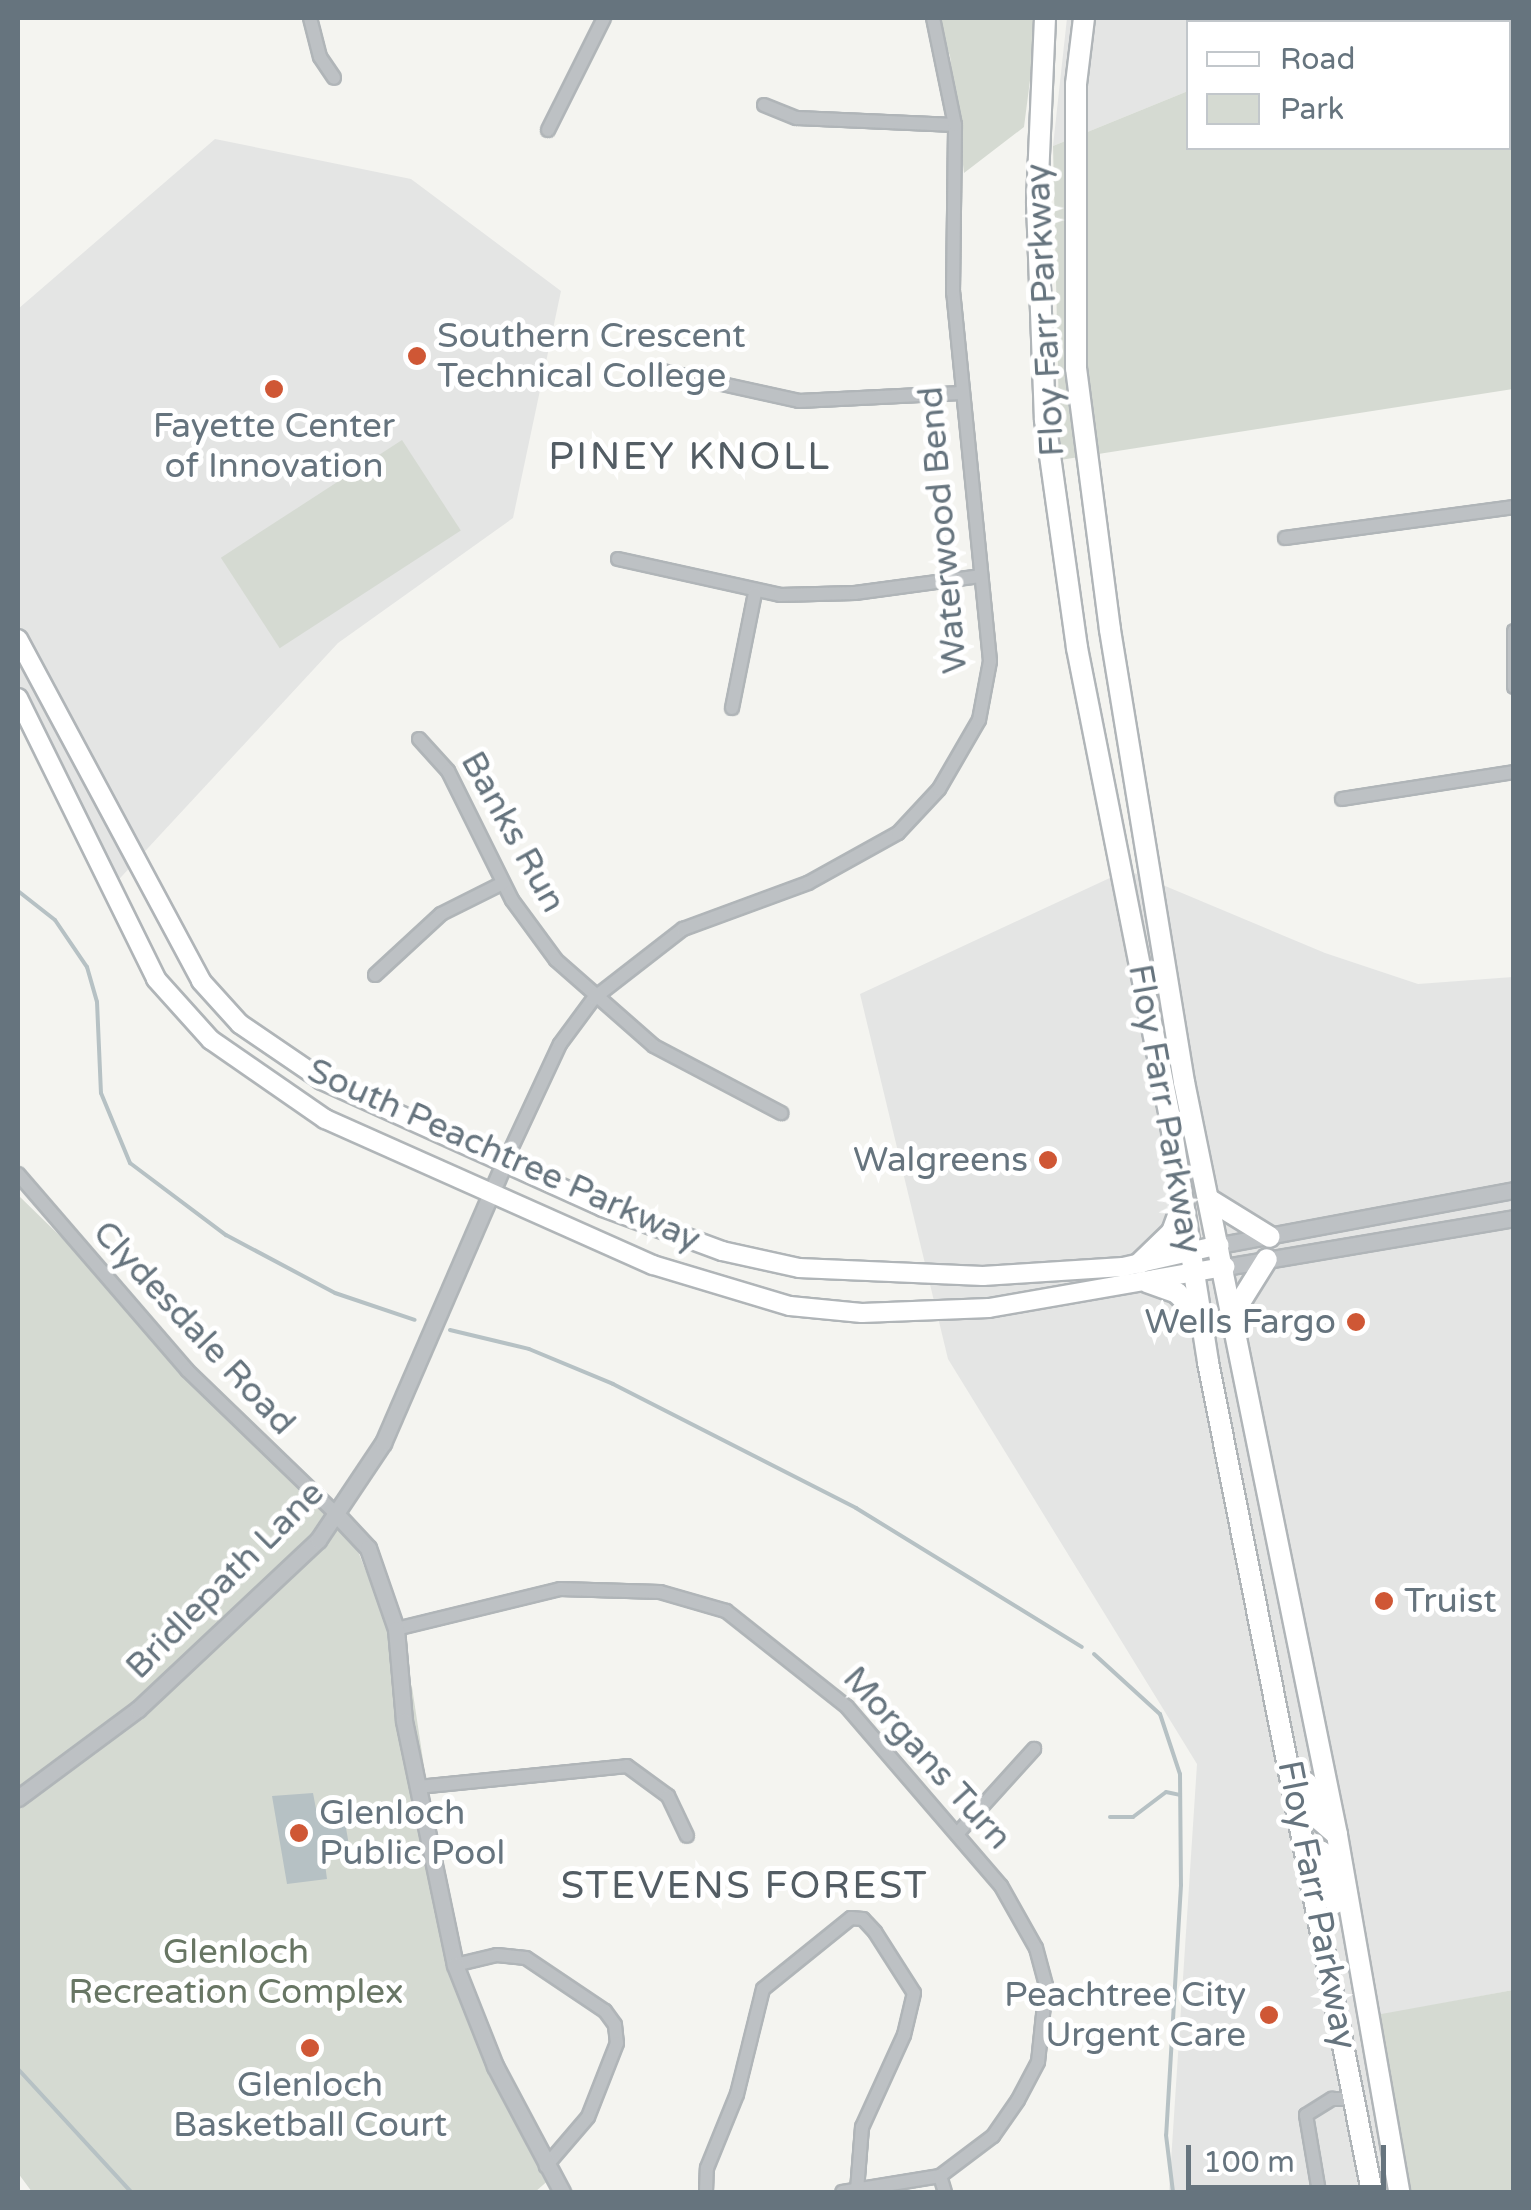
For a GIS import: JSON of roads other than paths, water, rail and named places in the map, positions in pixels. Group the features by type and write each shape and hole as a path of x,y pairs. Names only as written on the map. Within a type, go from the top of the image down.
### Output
{"main road":[{"name":"Floy Farr Parkway","path":"1046,18 1036,203 1045,420 1077,648 1183,1202 1201,1318 1277,1687 1372,2192"},
{"name":"Floy Farr Parkway","path":"1084,18 1076,120 1076,368 1141,831 1337,1835 1399,2192"},
{"name":"South Peachtree Parkway","path":"18,639 167,925 201,981 240,1024 322,1080 504,1164 722,1251 799,1268 930,1278 1144,1272"},
{"name":"South Peachtree Parkway","path":"18,698 156,978 196,1024 324,1119 652,1265 763,1300 862,1313 989,1308 1193,1262 1220,1246"},
{"path":"1210,1200 1270,1237"},
{"path":"1183,1202 1172,1232 1144,1272 1177,1294 1201,1318"},
{"path":"1234,1312 1267,1260"},
{"path":"1193,1262 1225,1267"},
{"path":"1277,1687 1290,1703 1310,1806 1337,1835"},
{"path":"1304,1845 1322,1852 1340,1928 1354,1943"}],"street":[{"path":"310,18 320,57 334,78"},
{"path":"548,130 604,18"},
{"name":"Waterwood Bend","path":"504,1164 560,1044 594,998 684,929 846,865 914,820 962,756 985,701 990,661 953,292 955,125 933,18"},
{"path":"764,105 797,118 955,125"},
{"path":"663,372 798,400 961,394"},
{"path":"1284,538 1514,507"},
{"path":"618,559 755,593 854,593 980,576"},
{"path":"732,708 755,593"},
{"path":"1514,632 1514,687"},
{"name":"Banks Run","path":"419,739 448,771 503,883 536,937 594,998 654,1046 781,1113"},
{"path":"1342,799 1514,772"},
{"path":"376,975 441,914 503,883"},
{"name":"Bridlepath Lane","path":"19,1795 138,1709 278,1580 336,1515 382,1443 504,1164"},
{"name":"Clydesdale Road","path":"18,1174 161,1342 336,1515"},
{"path":"1220,1246 1514,1190"},
{"path":"1380,1215 1386,1239"},
{"path":"1225,1267 1514,1218"},
{"path":"336,1515 368,1548 396,1628 418,1787 455,1965 494,2066 562,2192"},
{"name":"Morgans Turn","path":"396,1628 560,1588 660,1592 714,1606 760,1632 847,1707 956,1834 1026,1925 1047,2004 1038,2062 994,2136 940,2176 842,2192"},
{"path":"956,1834 1034,1749"},
{"path":"418,1787 628,1766 668,1796 688,1836"},
{"path":"706,2192 706,2168 737,2094 763,1989 851,1918 863,1920 875,1932 914,1994 904,2036 862,2127 857,2190"},
{"path":"455,1965 496,1955 526,1958 596,2005 614,2025 618,2043 588,2117 546,2166"},
{"path":"1318,2192 1306,2115 1332,2099 1354,2099"},
{"path":"940,2176 945,2192"}],"waterway":[{"path":"18,891 55,920 87,967 97,1002 101,1093 130,1163 226,1235 335,1293 415,1320"},
{"path":"450,1330 529,1349 613,1384 856,1508 1082,1647"},
{"path":"1094,1654 1160,1714 1180,1774 1181,1885 1166,2135 1173,2192"},
{"path":"1110,1817 1133,1817 1166,1792 1180,1795"},
{"path":"18,2069 131,2192"}],"place":[{"name":"Southern Crescent Technical College","path":"417,356"},
{"name":"Fayette Center of Innovation","path":"274,389"},
{"name":"Walgreens","path":"1048,1160"},
{"name":"Wells Fargo","path":"1356,1322"},
{"name":"Truist","path":"1384,1601"},
{"name":"Glenloch Public Pool","path":"299,1833"},
{"name":"Peachtree City Urgent Care","path":"1269,2015"},
{"name":"Glenloch Basketball Court","path":"310,2048"}],"district":[{"name":"PINEY KNOLL","path":"690,458"},
{"name":"STEVENS FOREST","path":"745,1887"}],"park label":[{"name":"Glenloch Recreation Complex","path":"236,1972"}]}
